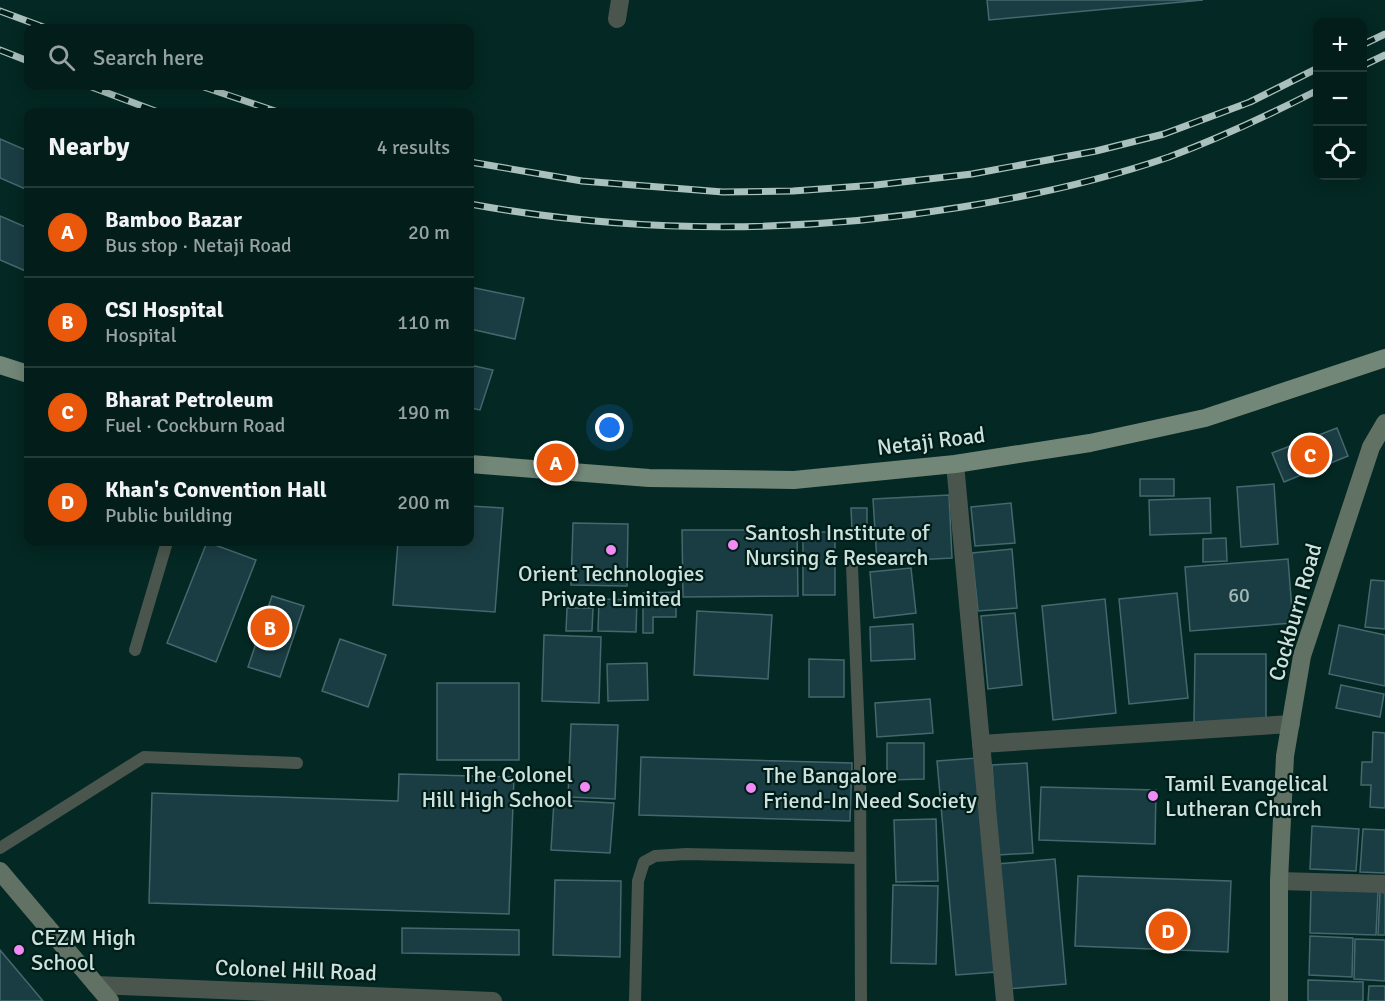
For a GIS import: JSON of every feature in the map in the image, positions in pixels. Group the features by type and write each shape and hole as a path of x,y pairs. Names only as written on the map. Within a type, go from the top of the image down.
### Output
{"main road":[{"name":"Netaji Road","path":"474,464 649,478 783,480 956,464 1090,443 1204,418 1385,358"},
{"path":"0,365 24,373"}],"street":[{"path":"617,19 620,0"},
{"name":"Cockburn Road","path":"1279,1001 1279,881 1285,756 1302,656 1371,447 1385,423"},
{"path":"956,464 1005,1001"},
{"path":"981,744 1290,724"},
{"path":"0,871 110,1001"},
{"path":"1279,881 1385,884"},
{"name":"Colonel Hill Road","path":"96,985 209,996 493,1001"}],"lane":[{"path":"135,650 166,546"},
{"path":"852,566 860,760 861,1001"},
{"path":"0,848 144,757 297,763"},
{"path":"635,1001 638,881 644,862 655,855 860,858"}],"building":[{"path":"987,0 1203,0 989,20"},
{"path":"0,139 24,149 24,188 0,178"},
{"path":"0,216 24,226 24,270 0,260"},
{"path":"474,288 524,298 515,339 474,330"},
{"path":"474,366 493,370 480,410 474,409"},
{"path":"1337,428 1348,456 1284,482 1272,453"},
{"path":"1140,479 1174,479 1174,496 1140,496"},
{"path":"1274,484 1278,544 1241,547 1237,487"},
{"path":"949,495 952,558 877,562 873,499"},
{"path":"1210,498 1211,533 1150,535 1149,500"},
{"path":"1011,503 1015,543 975,546 971,507"},
{"path":"474,506 503,508 495,612 393,605 398,546 474,546"},
{"path":"851,508 867,508 867,530 852,530"},
{"path":"573,523 628,524 627,586 571,585"},
{"path":"682,530 797,530 798,596 683,597"},
{"path":"803,532 835,532 835,595 803,595"},
{"path":"1226,538 1227,561 1203,562 1203,539"},
{"path":"205,546 218,546 256,560 216,662 167,643"},
{"path":"1012,549 1017,608 978,611 972,553"},
{"path":"1288,559 1293,623 1190,631 1185,567"},
{"path":"911,568 916,613 874,618 870,572"},
{"path":"1371,580 1385,581 1385,629 1365,627"},
{"path":"676,592 676,617 653,617 653,633 643,633 643,593"},
{"path":"1177,593 1188,698 1129,704 1119,599"},
{"path":"272,596 304,606 280,677 248,667"},
{"path":"599,599 637,600 636,632 598,631"},
{"path":"1105,599 1116,713 1053,720 1042,606"},
{"path":"567,608 593,608 592,631 566,631"},
{"path":"697,611 772,615 768,679 694,675"},
{"path":"1015,613 1022,685 988,689 981,616"},
{"path":"913,624 915,659 871,661 870,627"},
{"path":"1339,625 1385,635 1385,686 1329,674"},
{"path":"544,635 601,637 599,703 542,701"},
{"path":"340,639 386,655 368,707 322,691"},
{"path":"1195,654 1266,654 1266,723 1194,723"},
{"path":"809,659 844,660 844,697 809,697"},
{"path":"647,663 648,700 608,701 607,664"},
{"path":"437,683 519,683 519,760 437,760"},
{"path":"1341,685 1384,694 1380,717 1336,708"},
{"path":"930,699 933,733 877,737 875,703"},
{"path":"571,724 618,725 615,799 568,797"},
{"path":"1373,732 1385,733 1385,808 1370,807 1371,785 1361,785 1362,762 1372,762"},
{"path":"887,743 924,743 924,779 887,780"},
{"path":"641,757 852,763 850,821 639,815"},
{"path":"977,758 996,972 956,975 937,761"},
{"path":"1027,763 1033,853 998,855 992,765"},
{"path":"399,774 514,777 509,914 149,903 152,793 398,801"},
{"path":"1041,787 1156,790 1155,844 1039,840"},
{"path":"554,800 614,803 610,853 551,850"},
{"path":"936,819 938,881 896,882 894,820"},
{"path":"1312,826 1359,829 1356,871 1310,869"},
{"path":"1363,829 1385,830 1385,873 1360,872"},
{"path":"1055,859 1066,984 1007,989 996,864"},
{"path":"1078,876 1231,881 1228,952 1075,946"},
{"path":"555,880 621,881 620,957 553,955"},
{"path":"893,885 938,886 936,964 891,963"},
{"path":"1311,889 1378,891 1376,935 1310,933"},
{"path":"1380,892 1385,893 1385,935 1378,935"},
{"path":"402,928 519,930 519,955 402,953"},
{"path":"1310,936 1353,938 1352,977 1309,975"},
{"path":"1355,939 1385,940 1385,981 1354,979"},
{"path":"0,950 43,1001 0,1001"},
{"path":"1308,980 1363,982 1363,1001 1308,1001"},
{"path":"1369,986 1385,986 1385,1001 1368,1001"}],"railway":[{"path":"0,11 35,24"},
{"path":"1367,43 1385,34"},
{"path":"0,50 24,59"},
{"path":"1367,64 1385,55"},
{"path":"474,163 582,181 723,192 793,191 876,185 972,174 1096,151 1164,134 1250,102 1313,70"},
{"path":"100,90 147,108"},
{"path":"213,90 266,108"},
{"path":"474,205 593,221 716,227 777,226 900,216 1014,198 1144,165 1226,134 1313,92"}],"place":[{"name":"Bharat Petroleum","path":"1310,455"},
{"name":"Bamboo Bazar","path":"556,463"},
{"name":"Santosh Institute of Nursing & Research","path":"733,545"},
{"name":"Orient Technologies Private Limited","path":"611,550"},
{"name":"CSI Hospital","path":"270,628"},
{"name":"The Colonel Hill High School","path":"585,787"},
{"name":"The Bangalore Friend-In Need Society","path":"751,788"},
{"name":"Tamil Evangelical Lutheran Church","path":"1153,796"},
{"name":"Khan's Convention Hall","path":"1168,931"},
{"name":"CEZM High School","path":"19,950"}]}
